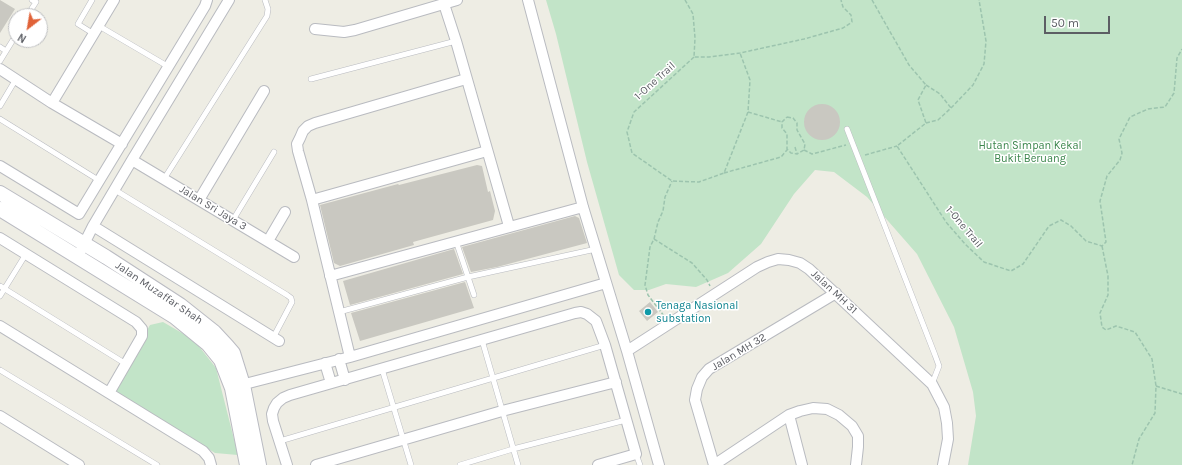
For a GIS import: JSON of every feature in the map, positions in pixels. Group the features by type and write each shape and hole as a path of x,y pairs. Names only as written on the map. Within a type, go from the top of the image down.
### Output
{"main road":[{"name":"Jalan Muzaffar Shah","path":"0,193 106,257 180,305 214,332 227,346 232,353 238,386 247,465"},
{"name":"Jalan Muzaffar Shah","path":"0,209 175,317 208,344 221,360 238,386 258,465"}],"street":[{"path":"52,102 114,0"},
{"path":"0,166 79,214 205,6 207,0"},
{"path":"78,257 93,226 229,0"},
{"path":"315,29 338,32 355,30 457,0"},
{"path":"528,0 583,207 627,351 659,465"},
{"path":"444,4 509,226"},
{"path":"0,69 122,144"},
{"path":"350,357 312,200 298,151 298,144 303,131 308,126 315,123 466,79"},
{"path":"199,200 264,91"},
{"path":"312,200 487,151"},
{"name":"Jalan Sri Jaya 3","path":"132,160 294,257"},
{"path":"330,276 583,207"},
{"path":"268,242 286,212"},
{"path":"93,226 276,339"},
{"path":"0,238 136,322 142,329 142,336 109,393"},
{"name":"Jalan MH 31","path":"627,351 757,267 778,259 800,263 836,293 932,384 944,407 947,423 948,439 943,465"},
{"path":"238,386 350,357 606,283"},
{"name":"Jalan MH 32","path":"714,465 695,400 696,389 702,378 709,369 836,293"},
{"path":"287,465 272,414 277,403 290,395 581,312 587,314 596,321 605,345 636,454 598,465"},
{"path":"0,326 203,451 209,458 211,465"},
{"path":"339,360 345,380"},
{"path":"325,363 331,383"},
{"path":"316,465 502,411 616,382"},
{"path":"714,465 789,415 800,410 813,408 827,409 840,415 852,426 858,436 856,465"},
{"path":"789,415 802,465"},
{"path":"0,416 80,465"}],"lane":[{"path":"32,0 36,2 32,8"},
{"path":"92,0 78,24 96,30 168,67"},
{"path":"164,179 267,16 268,9 265,0"},
{"path":"311,79 456,41"},
{"path":"0,47 6,51"},
{"path":"0,61 8,48"},
{"path":"0,106 16,79"},
{"path":"0,119 100,181"},
{"path":"847,129 939,366 932,384"},
{"path":"233,220 274,152"},
{"path":"115,190 287,295 292,302 276,339"},
{"path":"456,241 474,295"},
{"path":"339,312 468,277 596,249"},
{"path":"0,296 2,288 26,254"},
{"path":"2,288 126,364"},
{"path":"482,340 518,465"},
{"path":"280,441 605,345"},
{"path":"382,369 411,465"},
{"path":"0,370 157,465"},
{"path":"460,465 513,449 626,420"},
{"path":"636,454 640,465"}],"path":[{"path":"685,0 693,14 695,38 694,57 709,57 740,53 804,40 843,28 852,22 851,15 843,8 841,0"},
{"path":"872,0 909,65 926,85 940,94 951,108"},
{"path":"858,157 897,146 926,123 938,120 973,85 984,64 986,41 979,0"},
{"path":"1132,465 1139,439 1155,413 1156,386 1152,359 1135,332 1116,326 1106,330 1102,327 1100,313 1108,295 1108,276 1102,246 1106,242 1100,201 1106,176 1120,160 1122,153 1119,140 1130,117 1148,109 1166,107 1174,93 1177,58 1182,49"},
{"path":"724,173 748,112 750,80 740,53"},
{"name":"1-One Trail","path":"672,181 632,153 627,132 634,112 694,57"},
{"path":"926,85 918,100 926,123"},
{"path":"748,112 782,122"},
{"path":"670,324 648,296 645,285 650,247 663,211 665,197 672,181 699,182 724,173 781,157 787,149 787,134 782,128 782,122 787,117 793,118 797,123 796,130 805,144 804,150"},
{"path":"804,150 812,154 852,143"},
{"name":"1-One Trail","path":"897,146 946,222 965,244 984,262 1011,272 1023,264 1049,226 1061,220 1071,226 1086,241 1102,246"},
{"path":"795,147 797,154"},
{"path":"787,149 791,153 797,154 804,150"},
{"path":"654,239 692,263 707,280 715,294"},
{"path":"1156,386 1182,394"}],"green space":[{"name":"Hutan Simpan Kekal Bukit Beruang","path":"546,0 1182,0 1182,465 968,465 976,416 973,392 954,327 917,254 867,197 834,172 815,170 794,194 761,244 728,273 696,287 666,284 649,290 634,290 619,275 587,162 556,34"},
{"path":"163,322 194,340 216,368 238,455 215,453 113,390 150,325"}],"building":[{"path":"0,0 13,8 8,8 8,20 0,33"},
{"path":"826,104 835,109 839,115 839,129 835,135 826,140 818,140 809,135 805,129 804,118 809,109 815,105"},
{"path":"477,165 482,166 488,192 490,191 495,211 493,220 413,242 414,245 340,266 334,263 320,205"},
{"path":"575,216 579,218 587,243 497,267 471,272 462,247"},
{"path":"454,249 463,274 350,305 343,281"},
{"path":"465,282 474,308 360,341 351,313"},
{"name":"Tenaga Nasional substation","path":"650,302 658,312 647,321 639,311"}],"place":[{"name":"Tenaga Nasional substation","path":"648,312"}]}
